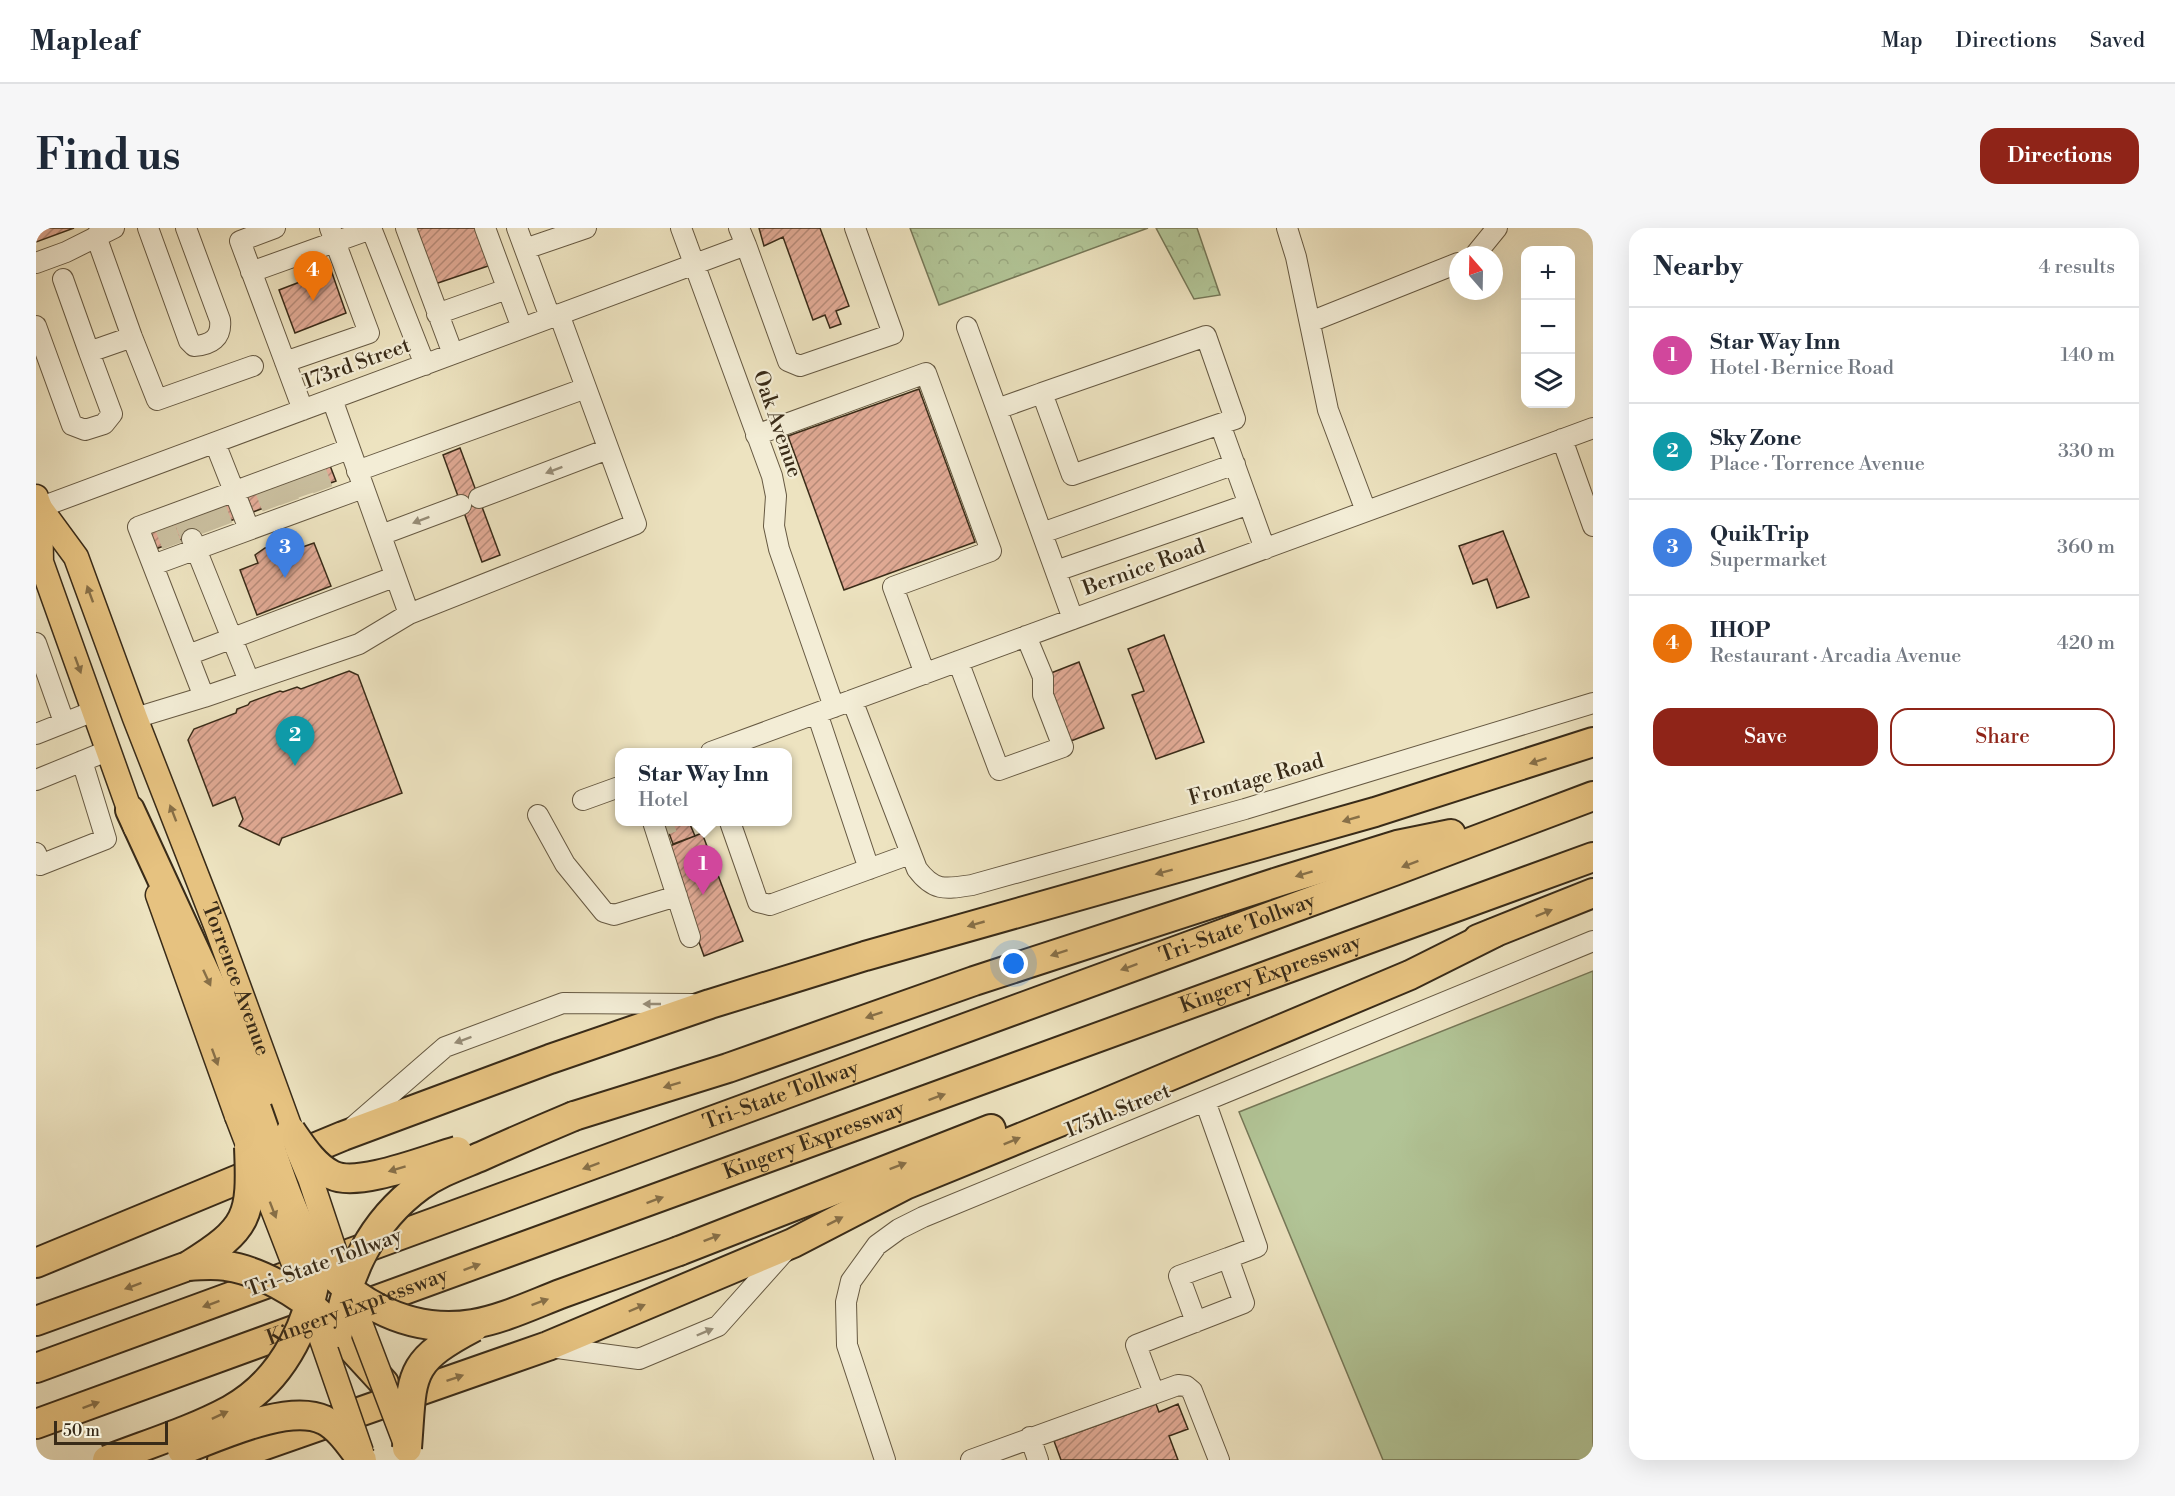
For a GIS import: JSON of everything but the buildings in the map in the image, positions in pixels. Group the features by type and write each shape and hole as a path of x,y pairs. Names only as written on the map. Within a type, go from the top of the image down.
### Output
{"highway":[{"path":"36,1263 343,1136 550,1059 710,1005 876,952 1363,816 1593,742"},
{"path":"291,1131 312,1158 326,1171 342,1179 380,1174 728,1068 974,981 1376,851 1524,820 1593,796"},
{"path":"130,810 214,992 297,1220 318,1257 347,1289 376,1308 411,1321 452,1326 486,1321"},
{"name":"Tri-State Tollway","path":"36,1368 1394,871 1524,820"},
{"name":"Kingery Expressway","path":"36,1424 1593,857"},
{"path":"410,1454 412,1387 420,1366 430,1353 443,1344 486,1321 679,1251 1593,893"},
{"path":"222,1460 548,1346 793,1243 905,1185 1410,975 1494,933"},
{"path":"341,1398 338,1333 353,1272 373,1234 400,1203 421,1185 440,1174 574,1116"},
{"path":"36,1321 188,1266 215,1248 232,1234 248,1207 251,1184 249,1147"},
{"path":"107,1460 200,1424 231,1409 252,1395 278,1368 291,1350 310,1305 318,1257 310,1178"},
{"path":"188,1266 216,1265 240,1269 273,1283 310,1305 384,1383"},
{"path":"155,1460 268,1419 287,1415 313,1416 324,1420 342,1435 363,1460"}],"main road":[{"path":"37,505 43,589 65,630 130,810"},
{"name":"Torrence Avenue","path":"37,505 76,557 135,718 217,928 258,1109 249,1147 310,1305 363,1460"},
{"name":"Torrence Avenue","path":"258,1109 291,1131 310,1178 347,1289 410,1454"}],"street":[{"path":"148,228 189,341 194,346 202,346 216,340 219,335 220,320 186,228"},
{"path":"276,228 240,241 303,410"},
{"path":"406,228 453,354"},
{"path":"484,228 522,328"},
{"path":"135,718 204,698 359,644 409,614 636,524 586,388 517,228"},
{"path":"525,249 586,228"},
{"name":"Oak Avenue","path":"681,228 772,476 776,495 774,526 779,549 834,707 917,869 930,883"},
{"path":"742,237 788,361 800,366 893,334 855,228"},
{"path":"1287,228 1296,256 1328,410 1366,512"},
{"path":"1482,246 1497,228"},
{"path":"251,272 333,235 371,229 425,365"},
{"path":"36,263 66,252 105,232 132,337 158,400 254,366"},
{"path":"285,362 369,333 333,235"},
{"name":"173rd Street","path":"37,505 215,443 555,316 694,263 742,237"},
{"path":"1310,322 1449,267"},
{"path":"36,326 72,424 85,430 104,424 112,414 63,279"},
{"path":"437,314 507,289"},
{"path":"967,327 1073,619"},
{"path":"997,409 1042,393 1206,336 1236,419 1072,475 1042,393"},
{"path":"89,352 132,337"},
{"path":"756,435 926,373 991,551 893,587 925,674"},
{"path":"153,565 173,551 198,523 234,491 295,490 360,480 586,388"},
{"path":"332,399 409,614"},
{"path":"1220,424 1265,549"},
{"name":"Bernice Road","path":"724,748 1593,428"},
{"path":"1562,440 1585,477 1593,526"},
{"path":"215,443 249,529"},
{"path":"204,698 138,527 198,523 249,529 349,449"},
{"path":"381,536 608,449"},
{"path":"1042,533 1235,465"},
{"path":"1056,571 1249,504"},
{"path":"198,523 232,639 249,681"},
{"path":"188,655 394,577"},
{"path":"64,722 36,642 65,630"},
{"path":"958,662 999,770 1063,747 1043,694 1043,677 1026,636"},
{"name":"Frontage Road","path":"930,883 938,888 947,889 972,885 1257,805 1593,703"},
{"path":"834,707 870,869"},
{"path":"36,734 94,711"},
{"path":"36,780 107,751"},
{"path":"36,853 40,865 106,839 82,761"},
{"path":"583,800 615,788"},
{"path":"538,815 564,864 604,912 614,915 677,896"},
{"path":"658,826 690,937"},
{"path":"731,826 758,902 770,905 910,854"},
{"name":"175th Street","path":"885,1460 847,1345 846,1302 852,1281 878,1245 899,1229 923,1217 1593,941"},
{"path":"343,1136 445,1047 563,1003 710,1005"},
{"path":"1196,1322 1179,1276 1257,1247 1205,1101"},
{"path":"548,1346 639,1359 659,1351 718,1326 793,1243"},
{"path":"1154,1393 1136,1345 1244,1303 1228,1258"},
{"path":"971,1460 1178,1385 1186,1386 1192,1391 1219,1460"},
{"path":"1030,1437 1038,1460"}],"green space":[{"path":"910,228 1148,228 939,305"},
{"path":"1156,228 1197,228 1220,295 1194,299"},
{"path":"1593,971 1593,1460 1383,1460 1239,1112"}],"tunnel":[{"path":"316,471 323,490"},
{"path":"300,478 306,495"},
{"path":"283,483 290,503"},
{"path":"265,490 272,508"},
{"path":"216,508 223,526"},
{"path":"200,514 207,532"},
{"path":"184,520 191,538"},
{"path":"165,527 172,546"}],"place":[{"name":"IHOP","path":"313,301"},
{"name":"QuikTrip","path":"285,578"},
{"name":"Sky Zone","path":"295,766"},
{"name":"Star Way Inn","path":"703,895"}]}
